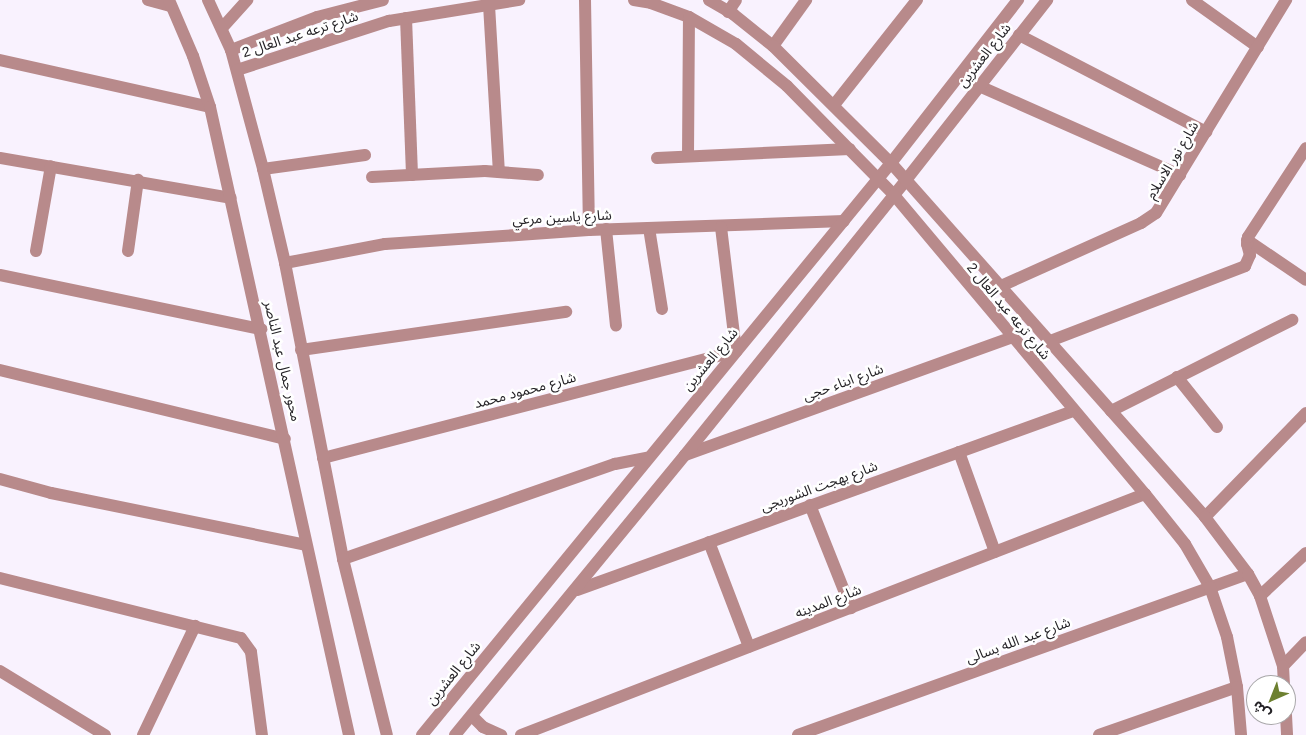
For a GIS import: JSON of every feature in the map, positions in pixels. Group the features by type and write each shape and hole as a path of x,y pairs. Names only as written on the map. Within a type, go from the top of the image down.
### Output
{"street":[{"path":"148,0 170,3"},
{"name":"محور جمال عبد الناصر","path":"208,0 231,50 263,169 285,263 342,559 387,735"},
{"path":"222,28 247,0"},
{"name":"شارع ترعه عبد العال 2","path":"231,50 317,17 379,0"},
{"name":"شارع ترعه عبد العال 2","path":"237,70 342,35 406,18 519,0"},
{"path":"585,0 589,230"},
{"name":"شارع ترعه عبد العال 2","path":"634,0 651,2 689,17 736,44 779,80 894,195 1073,411 1145,494 1185,544 1210,587 1227,637 1237,687 1241,735"},
{"name":"شارع ترعه عبد العال 2","path":"709,0 773,46 891,163 1205,517 1248,574 1260,596 1283,666 1283,675"},
{"path":"728,12 736,0"},
{"path":"773,46 806,0"},
{"path":"834,106 917,0"},
{"name":"شارع العشرين","path":"422,735 647,458 844,221 1018,0"},
{"name":"شارع العشرين","path":"455,735 685,455 906,180 1047,0"},
{"path":"1192,0 1258,47"},
{"name":"شارع نور الاسلام","path":"1001,286 1146,221 1156,213 1286,0"},
{"name":"محور جمال عبد الناصر","path":"170,3 210,107 261,329 306,545 349,735"},
{"path":"489,4 499,172"},
{"path":"688,156 689,17"},
{"path":"406,18 412,174"},
{"path":"1019,35 1206,132"},
{"path":"0,60 210,107"},
{"path":"979,86 1180,175"},
{"path":"1050,341 1244,266 1250,255 1247,240 1306,148"},
{"path":"657,158 850,149"},
{"path":"263,169 365,155"},
{"path":"0,158 138,180 231,198"},
{"path":"36,252 51,166"},
{"path":"372,177 499,172 538,175"},
{"path":"128,251 138,180"},
{"name":"شارع ياسين مرعي","path":"285,263 385,244 589,230 844,221"},
{"path":"721,226 736,351"},
{"path":"649,228 662,309"},
{"path":"606,230 616,325"},
{"path":"1247,240 1305,276"},
{"path":"0,275 261,329"},
{"path":"302,350 566,312"},
{"path":"1111,411 1292,320"},
{"name":"شارع ابناء حجى","path":"685,455 1012,337"},
{"name":"شارع محمود محمد","path":"323,458 736,351"},
{"path":"0,370 285,439"},
{"path":"1177,377 1217,427"},
{"name":"شارع بهجت الشوربجى","path":"575,590 1073,411"},
{"path":"1205,517 1306,413"},
{"path":"959,452 995,552"},
{"path":"342,559 615,464 647,458"},
{"path":"0,479 51,493 306,545"},
{"name":"شارع المدينه","path":"521,735 1145,494"},
{"path":"810,506 851,608"},
{"path":"709,542 749,647"},
{"path":"1260,596 1306,553"},
{"name":"شارع عبد الله بسالى","path":"798,735 1248,574"},
{"path":"0,578 241,638 249,646 262,735"},
{"path":"144,735 195,626"},
{"path":"1283,666 1306,642"},
{"path":"0,671 105,735"},
{"path":"1099,735 1237,687"},
{"path":"472,716 483,727 501,735"}]}
